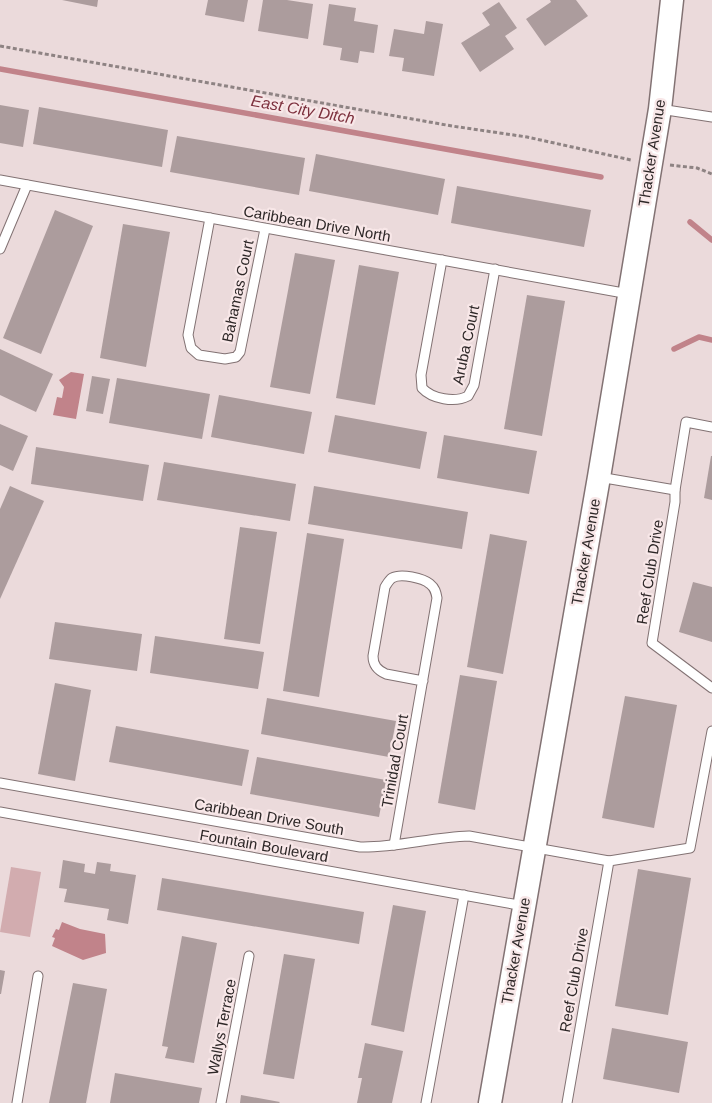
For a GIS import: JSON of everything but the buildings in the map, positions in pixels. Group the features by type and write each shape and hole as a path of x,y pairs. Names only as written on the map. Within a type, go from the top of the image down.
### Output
{"street":[{"name":"Thacker Avenue","path":"490,1103 599,477 660,109 672,0"}],"lane":[{"path":"660,109 712,117"},
{"name":"Caribbean Drive North","path":"0,180 629,294"},
{"path":"0,250 27,185"},
{"name":"Bahamas Court","path":"210,218 188,335 191,348 199,355 225,359 236,356 240,352 265,229"},
{"name":"Aruba Court","path":"442,260 421,376 422,388 432,396 457,400 468,396 474,385 495,269"},
{"name":"Reef Club Drive","path":"712,426 686,422 674,490 675,502 652,643 712,688"},
{"path":"599,477 674,490"},
{"name":"Trinidad Court","path":"394,845 423,682 437,598 436,591 424,580 397,576 388,582 385,587 372,656 373,662 380,671 386,674 423,682"},
{"path":"535,847 609,861 690,848 712,731"},
{"name":"Caribbean Drive South","path":"0,783 360,847 469,836 535,847"},
{"name":"Fountain Boulevard","path":"0,812 524,906"},
{"name":"Reef Club Drive","path":"567,1103 609,861"},
{"path":"426,1103 464,895"},
{"name":"Wallys Terrace","path":"221,1103 249,956"},
{"path":"16,1103 38,976"}],"path":[{"path":"0,46 452,126 503,132 622,158 697,168 712,174"}],"shaded area":[{"path":"71,372 84,374 76,419 53,415 57,397 62,398 64,387 59,380"},
{"path":"11,867 41,872 30,937 0,932"},
{"path":"62,922 80,929 105,934 106,953 83,960 52,946 55,938 52,937 56,929 59,930"}],"waterway":[{"name":"East City Ditch","path":"0,69 601,177"},
{"name":"East City Ditch","path":"690,222 712,240"},
{"path":"674,349 699,337 712,340"}]}
